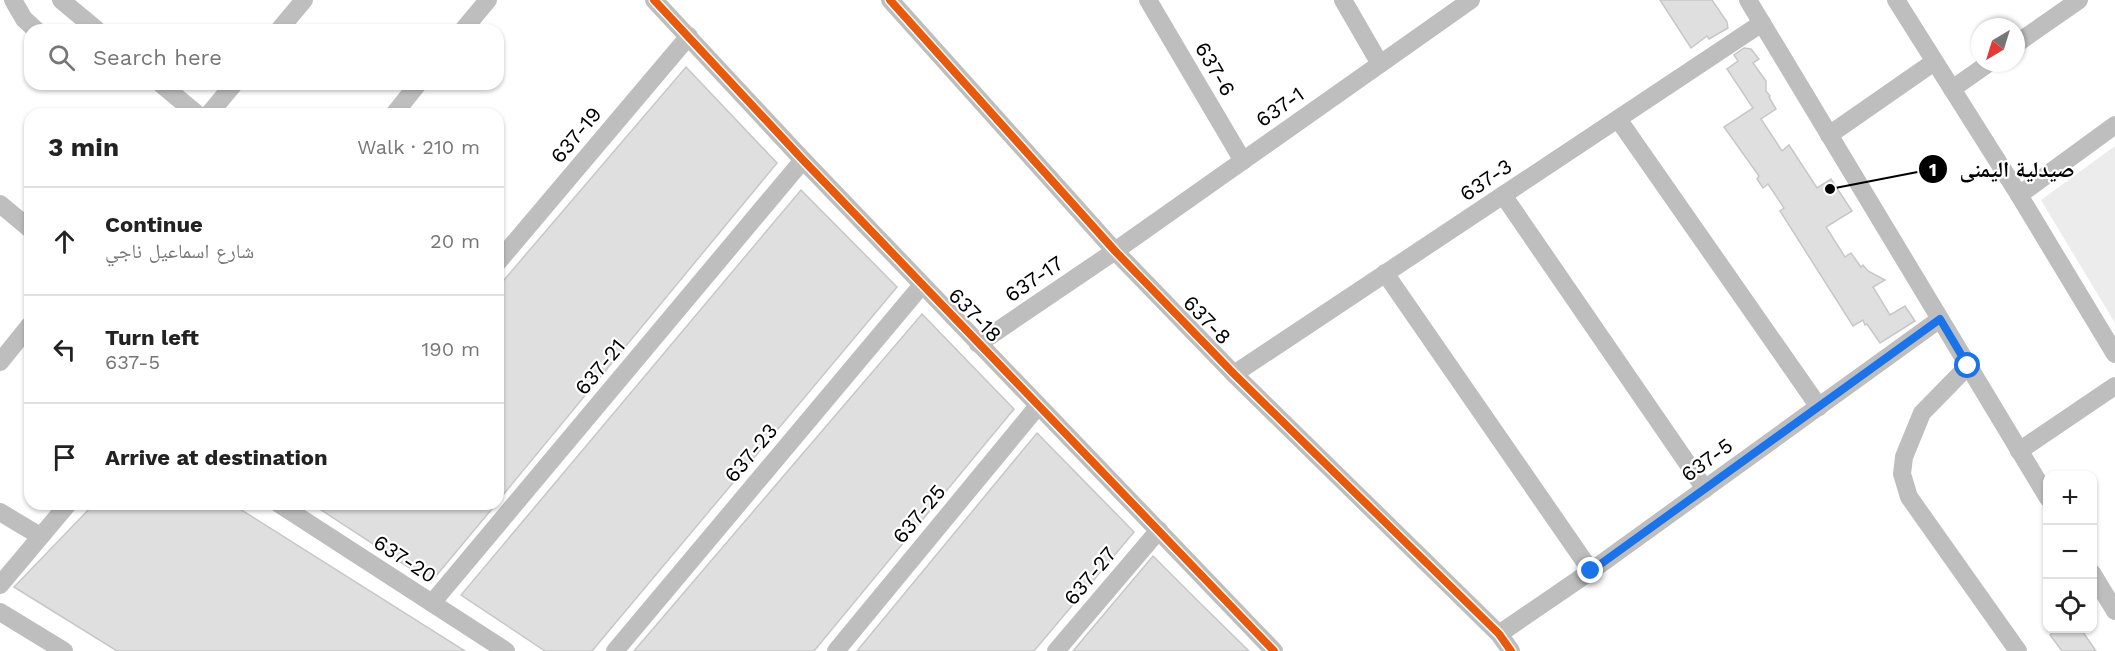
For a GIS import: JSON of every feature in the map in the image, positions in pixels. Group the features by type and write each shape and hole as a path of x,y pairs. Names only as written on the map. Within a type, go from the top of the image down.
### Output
{"street":[{"path":"13,0 29,24"},
{"path":"284,24 304,0"},
{"path":"468,24 488,0"},
{"name":"637-18","path":"654,0 978,344 1274,651"},
{"name":"637-8","path":"890,0 1115,251 1234,374 1499,634 1511,651"},
{"name":"637-6","path":"1148,0 1242,161"},
{"path":"1343,0 1380,64"},
{"name":"637-1","path":"1115,251 1471,0"},
{"path":"1749,0 2043,490"},
{"path":"1896,0 2019,195 2115,354"},
{"path":"2025,38 2079,0"},
{"path":"73,4 91,24"},
{"name":"637-3","path":"1234,374 1762,23"},
{"name":"637-19","path":"504,255 689,36"},
{"path":"1829,135 1934,62"},
{"path":"1952,89 1976,72"},
{"path":"169,90 190,108"},
{"path":"214,108 229,90"},
{"path":"399,108 413,90"},
{"path":"1618,119 1819,407"},
{"path":"2019,195 2115,125"},
{"name":"637-21","path":"432,603 803,160"},
{"path":"1503,195 1705,489"},
{"path":"0,204 24,224"},
{"name":"637-17","path":"978,344 1115,251"},
{"path":"1385,273 1591,571"},
{"name":"637-23","path":"615,651 922,285"},
{"name":"637-5","path":"1499,634 1591,571 1940,319"},
{"path":"0,362 24,332"},
{"path":"1968,366 1922,413 1904,457 1902,474 1910,497 2018,651"},
{"path":"2019,451 2115,386"},
{"name":"637-25","path":"836,651 1038,406"},
{"path":"0,585 63,510"},
{"name":"637-20","path":"293,510 506,651"},
{"path":"0,512 40,536"},
{"name":"637-27","path":"1056,651 1159,530"},
{"path":"2096,579 2115,610"},
{"path":"0,612 64,651"}],"shaded area":[{"path":"2115,146 2115,323 2041,200"}],"building":[{"path":"1660,0 1712,0 1727,22 1728,28 1709,39 1707,36 1691,48"},
{"path":"1744,48 1751,49 1759,59 1753,63 1766,81 1766,91 1776,109 1761,119 1782,151 1789,145 1817,188 1831,179 1852,211 1826,227 1845,257 1851,253 1861,267 1863,265 1868,271 1885,280 1873,287 1890,315 1905,306 1915,321 1880,343 1863,320 1853,326 1780,211 1784,208 1768,184 1763,188 1757,179 1759,176 1724,127 1753,108 1727,69 1738,61 1734,55"},
{"path":"686,67 777,163 504,494 504,280"},
{"path":"801,190 897,287 592,651 545,651 461,595"},
{"path":"922,314 1014,409 814,651 634,651"},
{"path":"1037,433 1134,532 1034,651 857,651"},
{"path":"88,510 242,510 465,651 117,651 14,587"},
{"path":"321,510 491,510 431,582"},
{"path":"1153,556 1202,605 1249,651 1073,651"},
{"path":"2053,633 2083,633 2096,651 2062,651 2050,635"}],"cycle path":[{"path":"654,0 803,160 1274,651"},
{"path":"890,0 1115,251 1234,374 1499,634 1511,651"}],"place":[{"name":"صيدلية اليمنى","path":"1830,189"}],"route":[{"path":"1591,571 1940,319 1968,366"}]}
